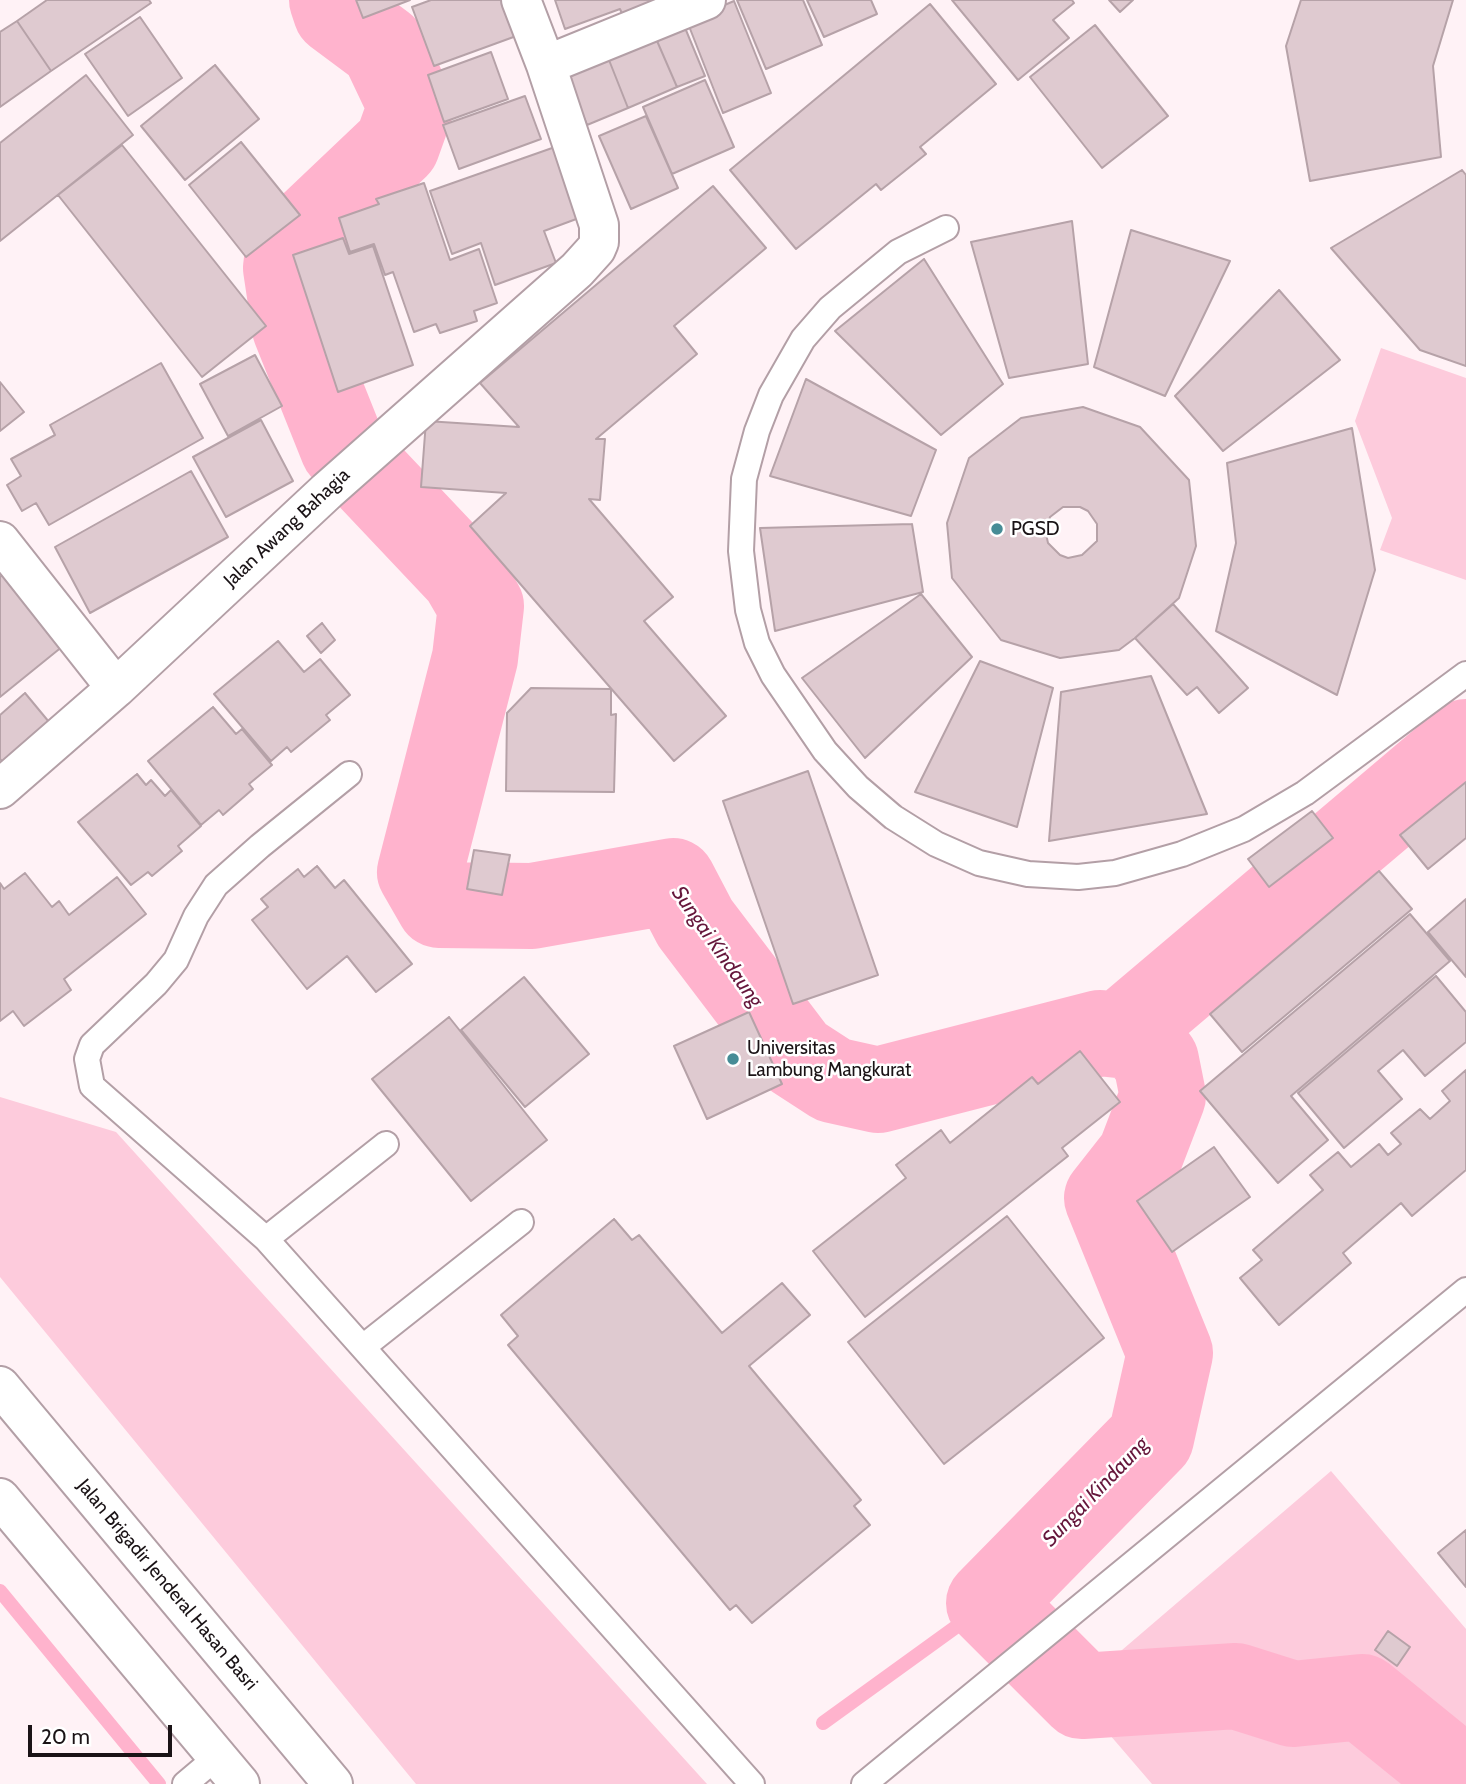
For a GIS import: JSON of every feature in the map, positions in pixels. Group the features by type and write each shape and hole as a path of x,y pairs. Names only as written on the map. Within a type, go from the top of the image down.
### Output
{"main road":[{"name":"Jalan Awang Bahagia","path":"0,789 116,688 396,427 577,270 596,249 599,242 598,225 546,65 521,0"},
{"path":"546,65 706,0"},
{"path":"0,541 116,688"},
{"name":"Jalan Brigadir Jenderal Hasan Basri","path":"0,1386 333,1784"},
{"path":"0,1498 229,1770"}],"lane":[{"path":"946,228 898,252 830,308 803,339 771,395 757,431 744,479 741,551 748,610 757,643 773,675 805,726 858,787 893,817 936,844 979,863 1028,874 1078,877 1115,873 1182,854 1244,829 1305,793 1466,674"},
{"path":"349,774 216,885 196,916 176,960 156,984 92,1045 87,1059 92,1086 266,1239 752,1784"},
{"path":"266,1239 386,1144"},
{"path":"363,1346 521,1222"},
{"path":"864,1784 1466,1290"},
{"path":"185,1784 229,1770"}],"shaded area":[{"path":"1381,348 1466,378 1466,580 1380,550 1392,518 1355,421"},
{"path":"0,1097 116,1132 707,1784 416,1784 0,1277"},
{"path":"1331,1471 1466,1629 1466,1784 1152,1784 1073,1692"}],"building":[{"path":"47,0 149,0 151,3 51,71 17,21"},
{"path":"356,0 410,0 363,18"},
{"path":"431,0 506,0 519,35 434,66 412,7"},
{"path":"555,0 666,0 624,18 620,9 565,29"},
{"path":"737,0 803,0 822,45 766,69"},
{"path":"807,0 871,0 877,14 824,37"},
{"path":"952,0 1072,0 1074,3 1053,20 1069,38 1018,80"},
{"path":"1109,0 1133,0 1120,12"},
{"path":"1301,0 1453,0 1433,66 1441,157 1310,181 1286,46"},
{"path":"734,1 771,93 723,113 687,21"},
{"path":"930,4 996,84 920,147 926,154 881,190 876,184 796,249 730,170"},
{"path":"140,17 182,78 128,116 85,54"},
{"path":"17,21 51,71 0,107 0,32"},
{"path":"683,23 705,76 677,87 654,34"},
{"path":"1095,25 1168,116 1102,168 1030,77"},
{"path":"654,34 677,87 628,108 607,55"},
{"path":"491,52 508,99 444,122 428,75"},
{"path":"607,55 628,108 587,125 565,72"},
{"path":"215,65 259,119 185,180 141,126"},
{"path":"86,75 133,135 0,241 0,143"},
{"path":"705,80 734,147 672,174 643,107"},
{"path":"525,96 541,139 459,169 443,125"},
{"path":"646,116 678,188 631,209 599,136"},
{"path":"241,142 300,215 246,257 189,185"},
{"path":"122,145 266,326 202,377 58,195"},
{"path":"555,147 579,218 544,231 556,263 495,285 481,243 452,254 430,191"},
{"path":"1462,170 1466,175 1466,366 1420,350 1331,248"},
{"path":"424,183 450,260 479,249 497,303 474,311 477,321 440,333 436,324 414,332 393,272 385,275 374,244 350,252 339,218 379,204 376,199"},
{"path":"713,186 766,248 674,326 697,354 596,439 605,439 600,500 589,499 673,597 644,621 726,716 674,761 470,526 506,493 421,487 426,421 519,427 480,383"},
{"path":"1072,221 1088,364 1009,378 971,242"},
{"path":"1131,230 1230,261 1165,396 1094,367"},
{"path":"343,238 349,254 373,246 413,365 338,392 293,255"},
{"path":"924,259 1003,384 941,435 835,331"},
{"path":"1279,290 1340,360 1223,451 1175,396"},
{"path":"255,355 282,406 228,436 200,384"},
{"path":"161,363 203,438 49,525 36,503 22,511 7,485 21,476 11,459 55,435 50,425"},
{"path":"806,379 936,450 911,516 770,476"},
{"path":"0,382 24,412 0,431"},
{"name":"PGSD","path":"1083,407 1140,427 1189,480 1196,546 1179,598 1119,650 1060,658 1001,640 952,578 947,523 969,458 1021,418","holes":["1063,507 1080,507 1088,511 1097,524 1097,541 1082,555 1068,558 1060,555 1048,543 1046,534 1050,517"]},
{"path":"261,420 293,481 226,517 193,457"},
{"path":"1352,428 1375,570 1337,695 1216,631 1236,543 1227,463"},
{"path":"191,471 228,537 90,613 55,547"},
{"path":"912,524 923,592 775,631 760,528"},
{"path":"3,574 63,646 0,697 0,577"},
{"path":"921,594 972,657 865,758 802,678"},
{"path":"1173,604 1248,688 1219,713 1197,687 1187,695 1135,638"},
{"path":"322,623 335,640 321,653 307,636"},
{"path":"278,641 304,672 320,659 350,695 326,715 330,720 291,752 287,747 271,761 214,694"},
{"path":"980,661 1053,688 1017,827 915,792"},
{"path":"1151,676 1207,814 1049,841 1061,692"},
{"path":"531,688 611,689 611,715 616,714 614,792 506,791 507,713"},
{"path":"25,693 54,728 7,767 0,759 0,715"},
{"path":"213,707 236,734 242,729 272,765 249,784 253,789 223,815 219,810 201,825 148,761"},
{"path":"808,771 878,975 793,1004 723,801"},
{"path":"137,774 146,785 151,780 165,796 171,790 201,826 178,846 182,851 152,876 148,872 131,885 78,822"},
{"path":"1466,782 1466,838 1428,869 1400,835"},
{"path":"1312,811 1333,838 1269,887 1248,859"},
{"path":"474,850 510,855 502,895 467,889"},
{"path":"317,866 335,888 344,880 412,964 376,992 347,956 307,989 252,920 268,907 261,899 298,869 304,877"},
{"path":"1379,871 1412,909 1242,1052 1210,1014"},
{"path":"25,873 52,907 59,901 69,915 117,877 146,914 64,979 71,990 24,1026 13,1011 0,1021 0,883 4,889"},
{"path":"1466,899 1466,977 1428,932"},
{"path":"1410,914 1450,961 1291,1096 1328,1140 1278,1183 1200,1091"},
{"path":"1436,976 1466,1012 1466,1042 1425,1076 1403,1050 1378,1071 1402,1099 1344,1148 1298,1093"},
{"path":"524,977 589,1054 525,1107 461,1030"},
{"path":"749,1012 782,1084 707,1119 674,1046"},
{"path":"449,1017 547,1140 471,1201 372,1079"},
{"path":"1080,1051 1120,1102 1062,1148 1068,1156 865,1317 813,1251 906,1178 896,1165 941,1130 950,1143 1032,1077 1038,1084"},
{"path":"1466,1070 1466,1170 1412,1216 1401,1203 1343,1253 1351,1263 1279,1325 1240,1278 1262,1260 1253,1250 1323,1190 1310,1175 1338,1152 1351,1167 1379,1144 1388,1155 1401,1144 1391,1133 1420,1109 1430,1119 1450,1101 1442,1091"},
{"path":"1214,1147 1250,1197 1172,1252 1137,1201"},
{"path":"1007,1216 1104,1338 944,1464 848,1342"},
{"path":"614,1219 632,1240 639,1235 722,1333 782,1283 810,1315 749,1366 861,1500 854,1506 870,1525 752,1623 736,1605 730,1610 508,1345 518,1336 501,1315"},
{"path":"1466,1530 1466,1587 1438,1553"},
{"path":"1388,1631 1410,1647 1397,1666 1375,1650"}],"waterway":[{"name":"Sungai Kindaung","path":"332,0 336,12 383,47 411,106 397,145 298,239 288,251 286,268 295,328 343,448 463,575 481,606 475,658 420,872 439,905 532,906 673,881 695,923 796,1056 833,1080 878,1090 1100,1033 1137,1037 1156,1061 1163,1096 1140,1156 1107,1198 1170,1353 1151,1438 989,1603 1082,1696 1236,1686 1293,1704 1362,1697 1457,1774 1466,1774"},
{"path":"1120,1035 1466,742"},
{"path":"0,1591 159,1784"},
{"path":"823,1723 989,1603"}],"place":[{"name":"PGSD","path":"997,529"},
{"name":"Universitas Lambung Mangkurat","path":"733,1059"}]}
